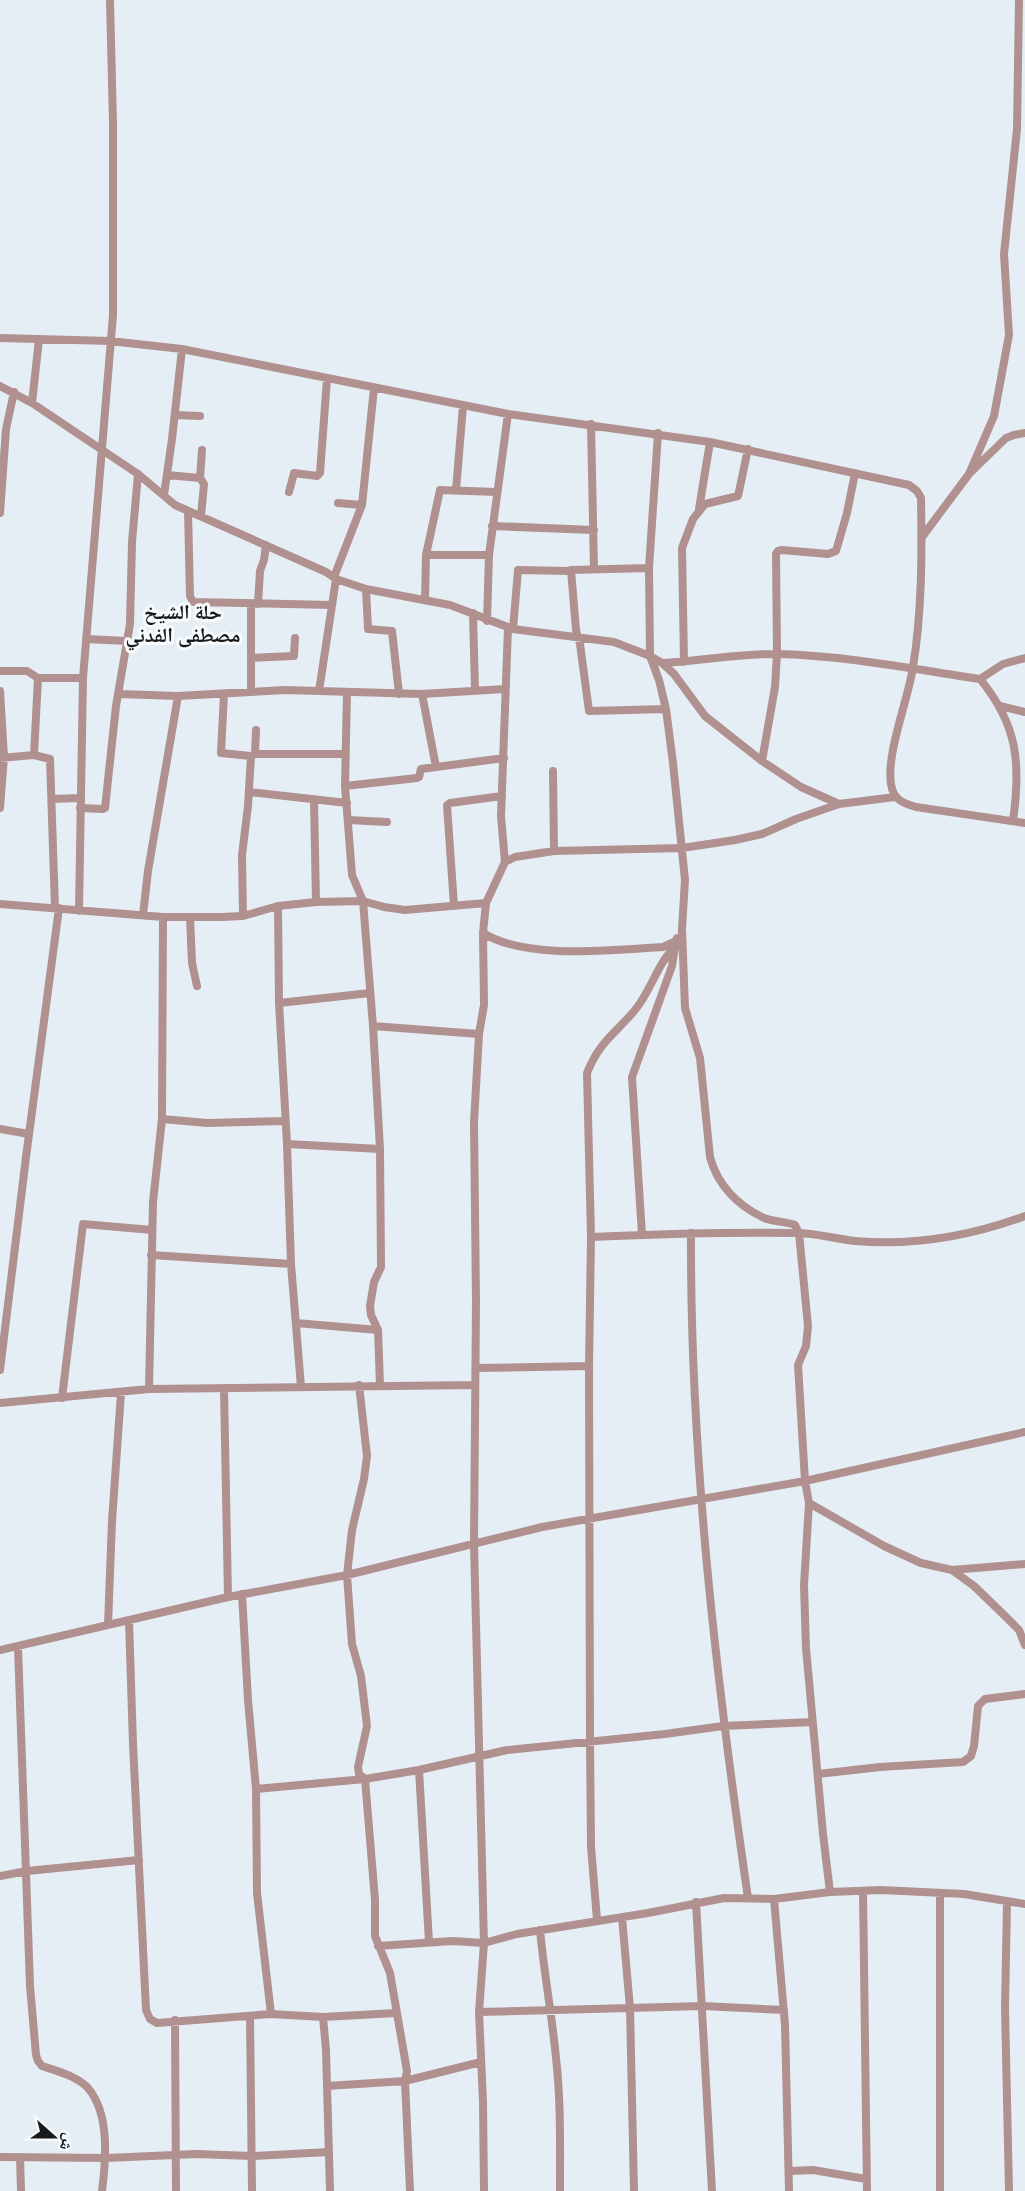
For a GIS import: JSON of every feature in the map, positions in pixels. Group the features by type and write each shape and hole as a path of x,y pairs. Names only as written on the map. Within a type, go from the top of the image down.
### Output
{"street":[{"path":"79,911 82,678 113,315 110,0"},
{"path":"969,474 994,416 1010,335 1004,254 1017,129 1019,0"},
{"path":"0,338 110,341 182,349 508,414 710,442 902,483 917,491 921,498 921,537 919,611 913,669 892,760 890,780 895,797 901,802 916,807 1025,823"},
{"path":"32,403 39,339"},
{"path":"164,495 182,349"},
{"path":"289,492 294,473 317,476 320,473 327,379"},
{"path":"0,386 32,403 102,449 175,504 335,578 366,589 450,605 510,628 614,642 650,656 674,674 705,716 762,761 801,787 839,804"},
{"path":"319,691 335,578 362,505 374,388"},
{"path":"0,513 2,446 14,392"},
{"path":"456,490 463,406"},
{"path":"487,621 489,555 508,414"},
{"path":"175,415 201,416"},
{"path":"591,424 594,569"},
{"path":"658,433 649,568 650,656 666,709 682,848 685,899 682,929 686,1008 700,1058 710,1157 713,1170 738,1203 763,1218 795,1225 799,1233 808,1326 806,1346 798,1365 808,1503 804,1585 812,1722 822,1834 830,1892"},
{"path":"921,537 969,474 1006,438 1025,433"},
{"path":"684,662 682,548 699,509 710,442"},
{"path":"201,516 204,484 200,478 202,450"},
{"path":"699,509 710,502 738,496 748,450"},
{"path":"762,761 775,687 776,552 782,550 828,554 836,551 855,473"},
{"path":"52,799 105,808 130,624 132,542 138,474"},
{"path":"167,475 200,478"},
{"path":"425,600 426,555 440,490 497,492"},
{"path":"338,503 362,505"},
{"path":"188,511 192,601 196,603 331,605"},
{"path":"492,526 594,530"},
{"path":"251,692 250,658 255,604 266,545"},
{"path":"426,555 489,555"},
{"path":"484,2191 479,2012 484,1943 474,1544 476,1368 474,1122 479,1034 484,1005 483,933 486,903 505,862 501,816 505,689 510,628 518,570 649,568"},
{"path":"570,571 577,638 589,711 666,709"},
{"path":"366,589 368,629 392,631 399,694"},
{"path":"473,613 475,690"},
{"path":"250,658 294,656 294,638"},
{"path":"86,639 127,641"},
{"path":"662,663 777,654 844,658 980,679 1003,664 1025,658"},
{"path":"0,670 27,671 38,678 82,678"},
{"path":"34,755 38,678"},
{"path":"980,679 1000,706 1008,726 1017,765 1018,785 1013,821"},
{"path":"119,694 178,696 319,691 422,694 505,689"},
{"path":"0,691 2,758 0,808"},
{"path":"347,692 348,732 345,786 352,875 363,901 374,1026 380,1149 381,1267 374,1282 370,1306 371,1316 378,1330 380,1385"},
{"path":"224,694 221,753 345,754"},
{"path":"422,694 436,767"},
{"path":"143,915 148,871 178,696"},
{"path":"1000,706 1025,712"},
{"path":"243,915 242,855 256,730"},
{"path":"0,1370 3,1314 29,1134 57,908 50,759 34,755 2,758"},
{"path":"345,786 417,778 421,770 504,758"},
{"path":"553,771 554,851"},
{"path":"249,792 347,803"},
{"path":"454,906 447,805 502,796"},
{"path":"505,862 515,856 554,851 682,848 735,840 762,834 839,804 895,797"},
{"path":"314,800 316,902"},
{"path":"348,820 387,822"},
{"path":"0,904 163,917 190,917 243,915 278,906 316,902 363,901 405,910 486,903"},
{"path":"278,906 279,1003 291,1264 301,1387"},
{"path":"148,1389 153,1202 162,1119 163,917"},
{"path":"190,917 192,963 197,986"},
{"path":"597,1920 591,1846 589,1366 591,1237 587,1073 594,1054 635,1010 682,929"},
{"path":"483,933 496,942 515,946 566,950 663,947 675,944"},
{"path":"642,1235 632,1077 672,966 675,944"},
{"path":"279,1003 370,993"},
{"path":"374,1026 479,1034"},
{"path":"162,1119 207,1123 285,1121"},
{"path":"0,1130 29,1134"},
{"path":"287,1144 380,1149"},
{"path":"591,1237 691,1233 799,1233 854,1241 940,1239 983,1229 1025,1215"},
{"path":"62,1398 83,1224 152,1230"},
{"path":"691,1233 690,1314 701,1500 723,1726 748,1898"},
{"path":"151,1255 291,1264"},
{"path":"296,1323 378,1330"},
{"path":"476,1368 589,1366"},
{"path":"359,1385 367,1456 352,1530 347,1575 352,1644 361,1676 367,1726 358,1767 359,1774 365,1779 375,1900 375,1936 390,1972 406,2070 410,2191"},
{"path":"0,1403 148,1389 475,1385"},
{"path":"224,1388 228,1597"},
{"path":"108,1625 112,1521 121,1393"},
{"path":"0,1650 228,1597 347,1575 532,1529 805,1481 1025,1432"},
{"path":"808,1503 884,1546 921,1563 952,1570 1025,1564"},
{"path":"952,1570 974,1586 1004,1615 1018,1630 1025,1645"},
{"path":"242,1594 256,1789 257,1893 271,2014"},
{"path":"129,1621 146,2010 150,2019 156,2023 271,2014 322,2017 396,2013"},
{"path":"18,1647 30,1986 38,2061 42,2066 66,2075 87,2087 93,2096 105,2136 106,2158 102,2191"},
{"path":"818,1774 880,1767 963,1762 971,1756 974,1746 980,1701 1025,1694"},
{"path":"256,1789 365,1779 419,1770 507,1750 590,1740 650,1736 723,1726 812,1722"},
{"path":"419,1770 429,1942"},
{"path":"0,1876 27,1871 139,1860"},
{"path":"378,1946 402,1946 429,1942 484,1943 501,1937 724,1898 774,1899 830,1892 863,1891 964,1894 1025,1904"},
{"path":"863,1891 867,2191"},
{"path":"940,1893 940,2191"},
{"path":"774,1899 784,2010 789,2191"},
{"path":"696,1902 712,2191"},
{"path":"1007,1902 1005,2008 1009,2191"},
{"path":"622,1917 630,2008 634,2191"},
{"path":"540,1930 557,2061 560,2191"},
{"path":"479,2012 703,2006 784,2010"},
{"path":"250,2016 252,2191"},
{"path":"322,2017 326,2050 330,2191"},
{"path":"175,2020 176,2191"},
{"path":"327,2086 405,2081 481,2062"},
{"path":"0,2157 106,2158 223,2154 252,2156 329,2152"},
{"path":"20,2157 21,2191"},
{"path":"789,2171 813,2170 866,2179"}],"district":[{"name":"حلة الشيخ مصطفى الفدني","path":"183,624"}]}
